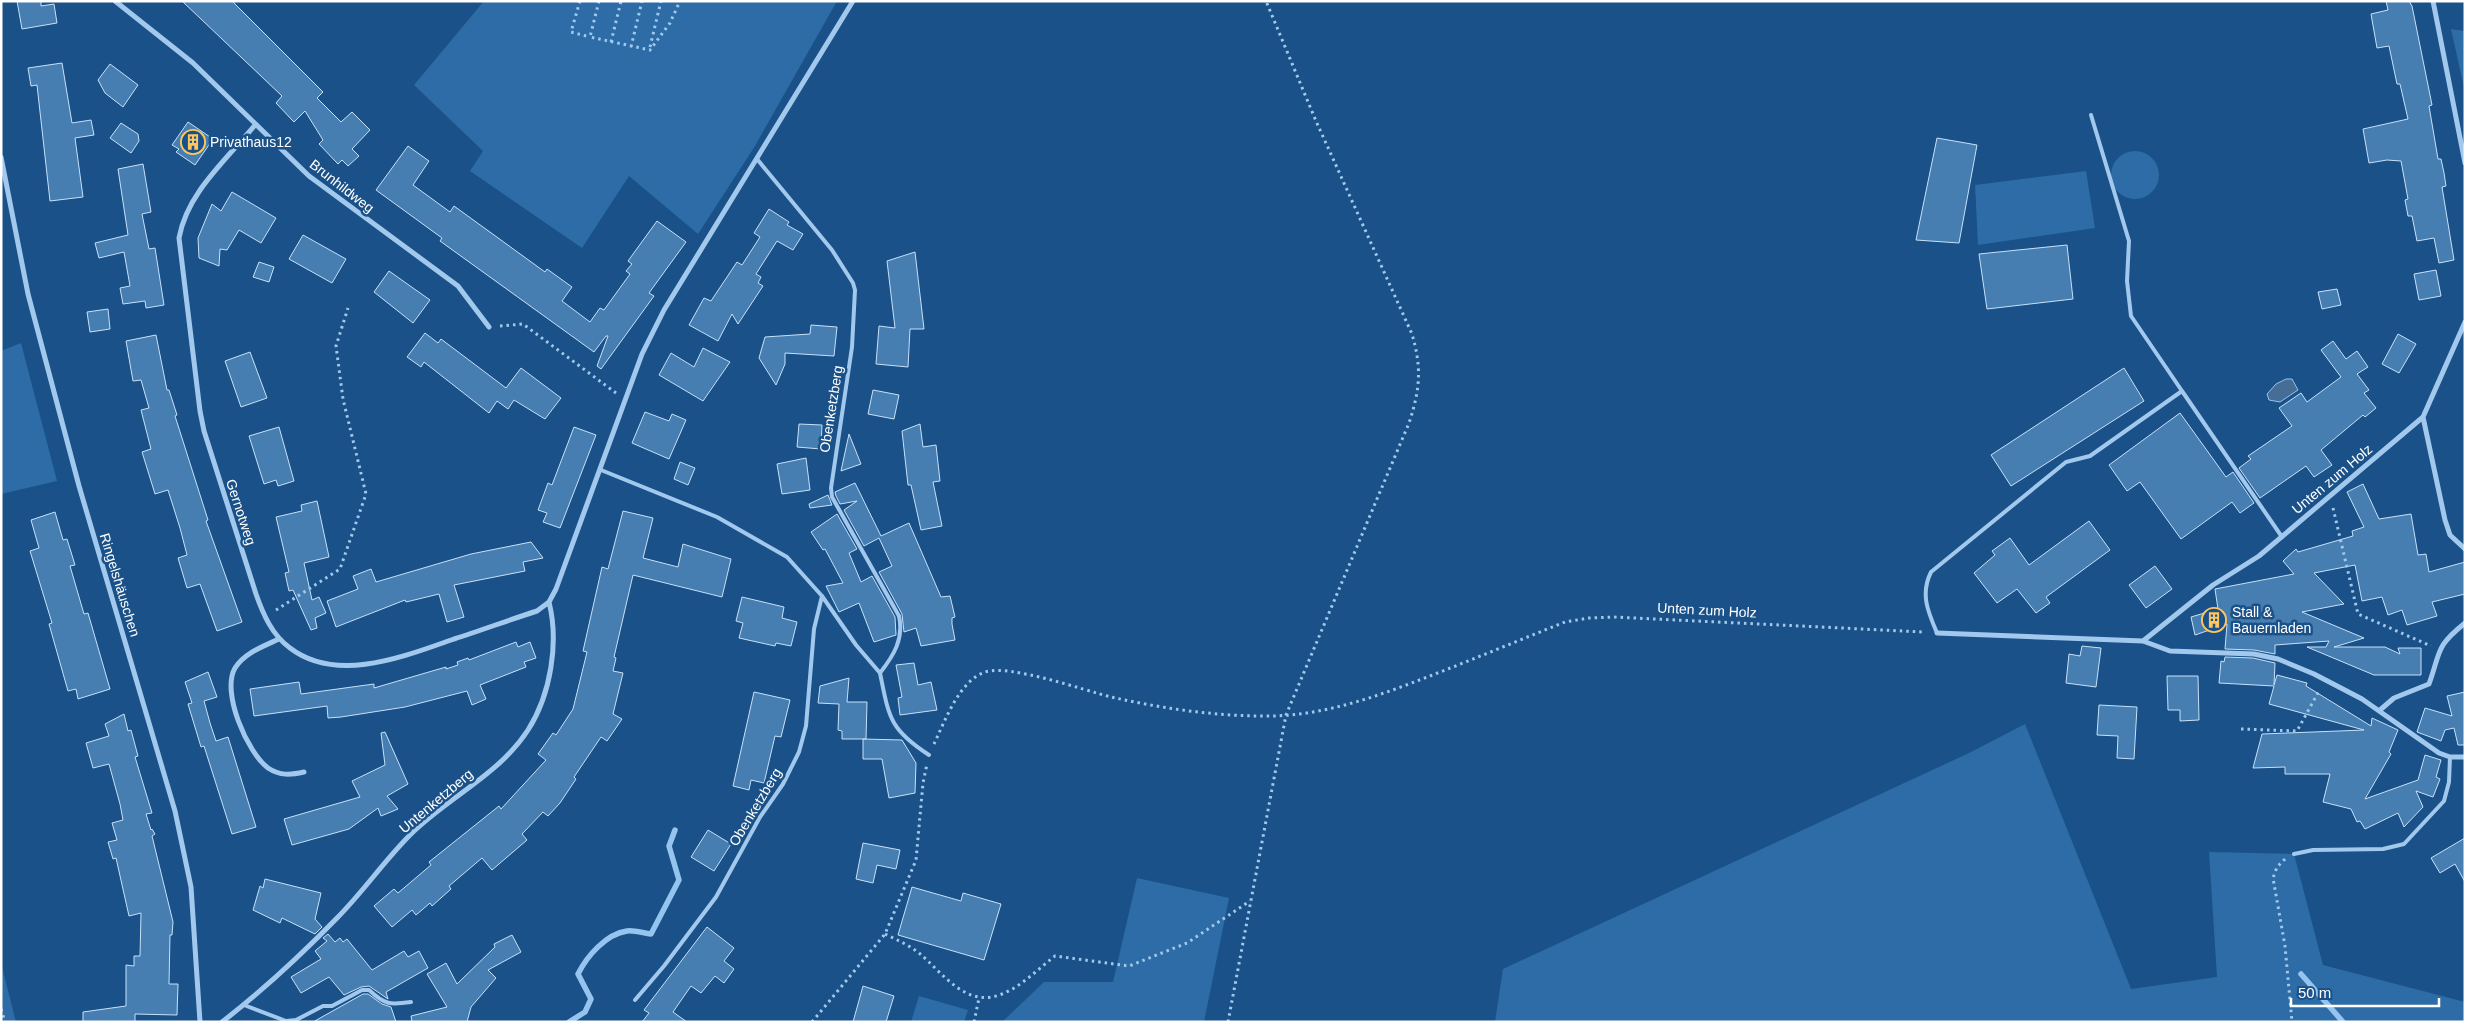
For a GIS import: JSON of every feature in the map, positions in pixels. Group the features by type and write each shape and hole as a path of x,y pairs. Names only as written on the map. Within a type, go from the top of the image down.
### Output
{"street":[{"name":"Brunhildweg","path":"115,1 193,63 255,126 309,176 458,286 489,327"},
{"path":"549,602 601,470 642,354 664,310 853,1"},
{"path":"2433,1 2465,163"},
{"name":"Gernotweg","path":"255,126 199,191 182,220 179,238 200,411 212,457 265,617 279,639 302,656 323,662 369,663 404,656 537,611 549,602"},
{"name":"Ringelshäuschen","path":"1,157 28,294 66,438 175,810 191,887 200,1022"},
{"path":"2465,322 2423,418 2445,520 2450,535 2465,549"},
{"name":"Unten zum Holz","path":"2144,642 2192,601 2259,556 2423,418"},
{"name":"Untenketzberg","path":"222,1022 244,1005 337,918 410,835 492,769 528,730 542,701 555,640 554,621 549,602"},
{"path":"2380,710 2394,698 2429,684 2439,649 2465,623"},
{"path":"1937,633 2144,642 2170,651 2254,654 2278,659 2325,680 2380,710 2411,736 2439,753 2450,757 2465,757"},
{"path":"279,639 244,657 235,668 231,680 232,694 244,738 268,768 286,775 304,772"}],"lane":[{"path":"2091,115 2129,241 2127,281 2131,316 2282,537"},
{"name":"Obenketzberg","path":"757,159 832,250 853,283 855,305 852,347 831,488 832,497 899,616 901,627 897,646 880,673"},
{"path":"1937,633 1926,608 1925,599 1927,580 1931,572 2066,462 2090,456 2182,391"},
{"path":"601,470 682,501 717,517 787,557 822,596 856,644 880,673 889,715 896,728 909,742 929,755"},
{"name":"Obenketzberg","path":"635,1000 664,966 716,897 760,816 783,784 800,752 806,726 814,628 822,596"},
{"path":"2294,854 2313,850 2383,849 2404,844 2444,801 2449,782 2450,757"},
{"path":"244,1005 286,1021 296,1020 323,1006 332,1006 362,990 369,990 379,1001 394,1005 411,1002"}],"path":[{"path":"580,1 571,32 650,50"},
{"path":"590,37 599,1"},
{"path":"611,42 621,1"},
{"path":"631,47 642,1"},
{"path":"650,50 661,1"},
{"path":"650,50 670,23 680,1"},
{"path":"1228,1022 1286,716 1409,423 1418,392 1419,366 1412,334 1316,121 1266,1"},
{"path":"265,617 340,569 366,494 343,399 336,346 348,308"},
{"path":"489,327 523,324 625,399"},
{"path":"2330,495 2358,614 2439,649"},
{"name":"Unten zum Holz","path":"929,755 956,701 968,684 973,678 992,671 1026,675 1111,697 1192,711 1236,715 1286,716 1334,708 1389,691 1565,622 1589,618 1614,616 1937,633"},
{"path":"2241,729 2297,731 2325,680"},
{"path":"812,1022 885,934 916,860 923,783 929,755"},
{"path":"2292,1022 2285,946 2273,878 2278,867 2294,854"},
{"path":"885,934 917,952 958,989 978,998 1000,995 1009,991 1054,956 1128,966 1187,943 1250,901"},
{"path":"974,1022 978,998"},
{"path":"1,1009 5,1022"}],"shaded area":[{"path":"484,1 837,1 755,146 698,234 629,176 582,248 470,171 483,151 414,85"},
{"path":"2451,29 2465,31 2465,92"},
{"path":"2135,151 2144,153 2152,158 2157,166 2159,175 2157,184 2152,192 2144,197 2135,199 2126,197 2118,192 2113,184 2111,175 2113,166 2118,158 2126,153"},
{"path":"2086,171 2095,228 1978,245 1975,185"},
{"path":"21,343 57,481 1,494 1,351"},
{"path":"2286,379 2292,379 2298,390 2280,402 2269,400 2267,394 2276,384"},
{"path":"2025,724 2131,989 2217,977 2209,852 2294,854 2323,965 2465,1002 2465,1022 1495,1022 1503,969 1969,753"},
{"path":"1137,878 1229,898 1204,1022 1002,1022 1044,982 1113,982"},
{"path":"1,963 16,1022 1,1022"},
{"path":"919,996 968,1010 964,1022 911,1022"}],"building":[{"path":"17,1 41,1 41,6 54,4 57,23 22,29"},
{"path":"182,1 232,1 323,92 317,98 341,122 352,112 370,130 352,149 359,156 348,166 342,160 338,164 319,144 323,140 305,111 294,122 276,103 282,96"},
{"path":"2386,1 2409,1 2412,6 2432,105 2429,106 2438,159 2441,159 2444,173 2446,186 2442,187 2454,260 2439,263 2434,238 2417,241 2412,216 2408,216 2405,200 2408,199 2401,161 2387,160 2369,163 2363,129 2408,119 2400,84 2397,84 2389,46 2377,48 2371,14 2388,10"},
{"path":"62,63 72,123 91,120 94,135 75,138 83,197 50,201 37,85 31,86 28,68"},
{"path":"110,64 138,85 123,107 105,93 98,80"},
{"name":"Privathaus12","path":"188,122 213,139 195,165 176,152 179,149 172,145"},
{"path":"121,123 138,134 139,141 131,153 110,138"},
{"path":"1937,138 1977,145 1959,243 1916,240"},
{"path":"408,146 429,161 413,185 450,212 454,206 545,272 547,269 572,287 562,301 590,322 600,308 604,310 630,274 626,271 632,264 628,261 657,221 686,242 649,293 654,296 601,369 597,366 608,336 606,336 594,352 440,241 442,238 376,190"},
{"path":"143,164 151,212 142,214 149,249 155,248 164,305 146,308 145,301 123,304 120,288 130,286 124,252 99,258 95,243 128,235 118,169"},
{"path":"232,192 276,218 261,243 239,230 227,250 220,249 219,266 199,258 198,238 212,204 221,211"},
{"path":"769,209 789,222 787,225 803,234 793,250 777,241 756,274 761,277 758,283 763,286 738,324 732,314 718,341 689,325 704,298 711,301 737,262 742,265 760,237 754,233"},
{"path":"303,235 346,259 332,283 289,259"},
{"path":"2067,245 2073,299 1987,309 1979,254"},
{"path":"915,252 924,329 910,329 908,367 876,364 879,326 895,328 887,261"},
{"path":"259,262 274,267 269,282 253,277"},
{"path":"2436,270 2441,296 2419,300 2414,274"},
{"path":"389,271 430,300 413,323 374,292"},
{"path":"2337,289 2341,305 2322,309 2318,292"},
{"path":"108,309 110,329 90,332 87,312"},
{"path":"811,325 837,327 834,356 785,353 785,364 776,385 759,358 765,337 810,334"},
{"path":"425,333 438,343 441,339 506,388 521,368 561,398 545,419 514,400 508,409 497,401 489,413 424,362 421,367 407,357"},
{"path":"2398,334 2416,344 2399,373 2382,364"},
{"path":"156,335 167,390 169,390 177,415 175,416 208,520 206,521 242,622 217,631 200,584 187,588 178,558 187,555 168,490 155,494 142,452 151,449 141,410 149,408 141,380 133,381 126,341"},
{"path":"2333,341 2346,359 2357,351 2368,367 2357,374 2369,390 2364,393 2376,408 2365,417 2363,415 2321,450 2332,465 2314,477 2306,466 2260,498 2239,468 2251,459 2248,456 2292,426 2279,408 2301,393 2307,402 2341,377 2321,350"},
{"path":"703,348 730,362 703,401 659,375 671,353 694,367"},
{"path":"250,352 267,398 241,407 225,361"},
{"path":"2124,368 2144,401 2011,486 1991,455"},
{"path":"873,390 899,395 894,419 868,414"},
{"path":"645,412 669,421 672,414 686,420 669,459 632,443"},
{"path":"2180,413 2226,477 2233,472 2254,503 2240,513 2232,502 2181,539 2140,482 2127,491 2109,465"},
{"path":"799,424 822,425 821,449 797,447"},
{"path":"920,424 923,447 936,445 940,481 933,482 942,526 921,530 911,485 908,485 902,431"},
{"path":"279,427 294,481 278,486 276,480 264,484 249,436"},
{"path":"574,427 596,435 560,528 543,522 547,513 538,510 548,483 552,485"},
{"path":"849,434 861,464 841,471"},
{"path":"806,458 810,490 782,494 777,464"},
{"path":"680,462 695,468 688,485 674,479"},
{"path":"855,483 881,536 909,523 941,597 950,596 955,617 952,618 952,624 955,640 921,646 916,628 904,632 902,614 879,572 892,566 879,538 864,546 844,510 857,501 840,504 836,496 835,492"},
{"path":"2363,484 2379,519 2411,514 2418,555 2426,554 2429,572 2465,562 2465,594 2432,602 2437,616 2407,625 2402,610 2388,615 2382,597 2362,601 2355,565 2314,573 2344,604 2302,612 2364,638 2334,647 2385,647 2400,654 2398,648 2421,648 2421,675 2374,675 2307,647 2326,647 2329,641 2275,645 2275,654 2254,650 2225,649 2227,624 2195,635 2191,617 2218,609 2215,589 2294,574 2283,561 2296,549 2298,552 2353,536 2352,531 2364,527 2347,492"},
{"path":"828,495 832,505 810,508 809,504"},
{"path":"317,501 329,557 304,563 312,600 319,597 326,613 315,618 317,628 311,630 293,590 289,591 285,573 289,572 276,517 302,511 301,505"},
{"path":"623,511 653,518 643,558 678,567 683,544 731,559 722,597 633,575 614,657 616,658 613,671 623,673 613,714 622,719 607,741 601,737 574,777 576,779 560,803 548,816 543,812 522,834 527,840 492,870 482,858 449,886 451,889 432,906 430,903 416,915 412,910 392,927 374,906 394,889 398,893 431,865 429,862 499,806 501,809 546,760 538,754 553,733 556,735 573,709 587,652 583,651 602,567 608,569"},
{"path":"55,512 63,540 67,539 75,565 70,566 84,614 88,613 110,689 78,699 76,689 68,691 49,624 52,623 30,551 39,548 31,520"},
{"path":"837,514 857,549 849,553 861,582 872,576 895,617 896,635 874,642 859,603 839,612 826,586 843,583 825,549 823,550 811,532"},
{"path":"2089,521 2110,550 2046,597 2050,603 2036,613 2017,589 1997,603 1974,573 1995,555 1992,551 2010,538 2029,565"},
{"path":"531,542 543,558 523,562 525,571 454,585 464,617 447,622 439,594 406,602 405,600 336,627 327,601 358,589 353,576 371,569 376,582 471,554"},
{"path":"2155,566 2172,589 2146,608 2129,585"},
{"path":"742,597 784,607 782,618 797,622 791,646 776,643 775,646 739,638 743,623 736,621"},
{"path":"516,642 518,647 530,642 536,658 524,662 526,667 480,685 486,699 472,705 467,691 405,707 341,717 328,718 327,706 254,716 250,689 299,682 301,694 374,684 374,688 446,667 446,669 458,665 457,662 468,658 469,660"},
{"path":"2082,646 2101,648 2096,687 2066,683 2069,654 2080,656"},
{"path":"2225,657 2253,658 2275,663 2274,685 2277,675 2307,683 2306,686 2371,726 2372,718 2398,730 2389,752 2391,754 2365,799 2418,780 2425,755 2441,760 2436,777 2440,779 2433,797 2416,791 2423,807 2404,827 2398,813 2365,829 2360,821 2357,822 2351,809 2323,802 2330,774 2285,774 2285,767 2253,768 2262,734 2364,730 2269,704 2274,686 2219,683 2221,661 2224,662"},
{"path":"914,663 918,685 931,682 937,710 900,715 898,698 902,697 896,665"},
{"path":"208,672 217,697 204,701 210,723 216,741 228,737 256,827 232,834 204,746 201,747 188,704 192,703 185,682"},
{"path":"2167,676 2198,676 2199,720 2180,721 2180,710 2168,710"},
{"path":"849,678 847,702 867,702 866,739 842,739 842,731 838,730 839,704 818,703 820,686"},
{"path":"754,692 790,700 781,737 775,736 764,783 751,780 749,790 733,786"},
{"path":"2465,692 2465,745 2458,745 2454,728 2445,730 2441,741 2417,732 2425,708 2452,716 2447,696"},
{"path":"2099,705 2137,707 2134,759 2117,758 2118,736 2097,735"},
{"path":"124,714 128,731 131,730 138,756 135,757 152,813 146,814 151,830 155,834 152,836 173,922 172,935 170,935 169,984 178,984 177,1015 135,1014 135,1022 83,1022 83,1012 126,1006 126,965 134,966 134,956 140,956 141,913 129,916 116,858 113,859 108,842 117,840 112,823 123,820 120,804 109,764 93,768 86,743 109,736 105,724"},
{"path":"385,732 408,784 387,796 398,809 381,816 378,808 349,829 292,845 284,819 360,797 352,781 385,765 381,733"},
{"path":"863,739 902,740 916,763 915,793 889,798 882,759 863,759"},
{"path":"708,830 731,844 714,871 691,857"},
{"path":"2465,838 2465,882 2455,864 2440,873 2431,858"},
{"path":"863,843 900,850 896,869 877,865 873,883 856,879"},
{"path":"265,879 321,893 315,919 322,927 315,934 282,918 280,923 253,910 260,886 263,888"},
{"path":"912,887 961,901 963,893 1001,904 984,960 898,935"},
{"path":"707,927 734,948 724,961 734,969 724,983 715,976 701,993 691,986 673,1012 687,1022 642,1022 649,1013 644,1010"},
{"path":"328,934 335,942 340,938 343,942 347,939 372,970 404,951 408,957 419,951 428,968 386,992 388,999 369,986 361,987 344,995 329,977 301,993 291,977 321,959 315,951 327,941 323,938"},
{"path":"512,935 521,952 488,970 496,978 471,1007 467,1022 412,1022 411,1016 447,1007 427,974 446,963 457,984 495,947 494,944"},
{"path":"863,986 894,996 886,1022 853,1022"},
{"path":"363,994 368,994 382,1004 391,1007 396,1022 313,1022"}],"waterway":[{"path":"569,1022 585,1012 591,999 578,974 592,953 605,941 619,933 636,931 651,934 679,880 669,846 675,830"},
{"path":"2301,974 2343,1022"}],"place":[{"name":"Privathaus12","path":"193,142"},
{"name":"Stall & Bauernladen","path":"2214,620"}]}
